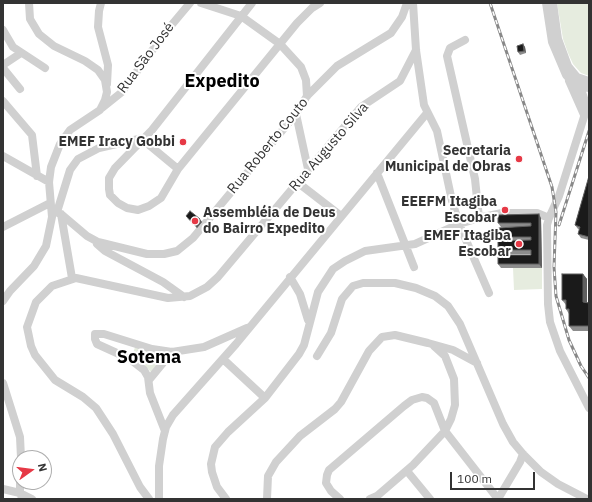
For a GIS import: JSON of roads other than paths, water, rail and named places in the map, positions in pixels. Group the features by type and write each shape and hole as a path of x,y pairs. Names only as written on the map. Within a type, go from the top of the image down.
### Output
{"street":[{"path":"29,3 30,19 39,34 54,46 90,64 98,70 107,84"},
{"path":"100,110 106,100 108,65 98,27 101,3"},
{"name":"Rua São José","path":"55,210 49,182 51,167 60,144 70,130 100,110 122,92 164,34 190,3"},
{"path":"201,3 241,16 280,44 301,67 306,80 307,96"},
{"path":"252,3 144,138 119,162 111,173 109,189 110,195 118,203 132,210 142,209 161,198 178,169 301,18 317,4"},
{"name":"Rua Roberto Couto","path":"55,210 92,239 147,254 177,251 193,238 296,114 307,96 337,66 391,33 402,17 407,3"},
{"path":"413,3 416,50 423,99 427,113 437,131 452,201 459,224 489,293"},
{"path":"546,3 552,42 566,75 586,108"},
{"path":"553,3 560,44 568,66 577,77 586,108 559,196 549,218 548,304 550,322 560,350 589,408"},
{"path":"3,30 13,47 44,68"},
{"path":"465,40 450,48 447,56 475,179 479,218"},
{"name":"Rua Augusto Silva","path":"72,278 86,279 161,297 184,297 202,290 218,278 364,104 400,81 416,50"},
{"path":"3,65 21,53"},
{"path":"3,68 20,89"},
{"path":"566,75 571,82 580,88 589,88"},
{"path":"577,77 589,81"},
{"path":"3,101 32,135 37,176"},
{"path":"159,499 160,461 165,431 173,415 223,359 427,113"},
{"path":"296,114 308,169"},
{"path":"144,138 178,169"},
{"path":"3,301 10,291 26,276 42,254 49,236 55,210 70,170 78,159 99,148 144,138"},
{"path":"3,156 49,182"},
{"path":"377,173 414,267"},
{"path":"297,182 341,216"},
{"path":"3,227 55,210"},
{"path":"55,210 72,278 52,286 36,302 28,327 31,346 39,362 55,380 83,397 96,408 140,486 150,499"},
{"path":"226,499 217,487 212,472 211,464 215,447 228,432 265,398 299,354 308,330 318,292 333,269 345,260 365,252 406,246 459,224 479,218 502,213 521,212 537,214 549,218"},
{"path":"92,239 105,251 153,276 184,297"},
{"path":"290,277 304,305 309,324 308,330"},
{"path":"317,356 332,333 340,303 348,290 363,283 395,283 426,291 448,306 460,324 505,429 523,454 549,478 588,499"},
{"path":"149,380 144,370 136,363 96,344 95,334 104,334 146,347 172,352 204,347 248,328"},
{"path":"267,499 268,476 276,462 300,436 341,402 369,351 378,340 390,335 432,344 453,350 478,364"},
{"path":"370,499 377,496 407,471 446,431 454,412 454,379 445,356 432,344"},
{"path":"165,431 148,388 149,380 172,352"},
{"path":"223,359 265,398"},
{"path":"3,382 20,437 21,450"},
{"path":"340,499 331,492 326,483 326,475 329,470 412,400 422,397 431,401 436,407 446,431 498,499 520,462 523,454"},
{"path":"407,471 430,499"},
{"path":"3,489 32,499"}],"railway":[{"path":"490,3 552,187 556,212 554,267 556,296 569,340 581,366 589,378"},
{"path":"559,225 589,131"}],"place":[{"name":"EMEF Iracy Gobbi","path":"183,142"},
{"name":"Secretaria Municipal de Obras","path":"519,159"},
{"name":"EEEFM Itagiba Escobar","path":"505,210"},
{"name":"Assembléia de Deus do Bairro Expedito","path":"195,221"},
{"name":"EMEF Itagiba Escobar","path":"519,244"}],"district":[{"name":"Expedito","path":"222,82"},
{"name":"Sotema","path":"149,358"}]}
